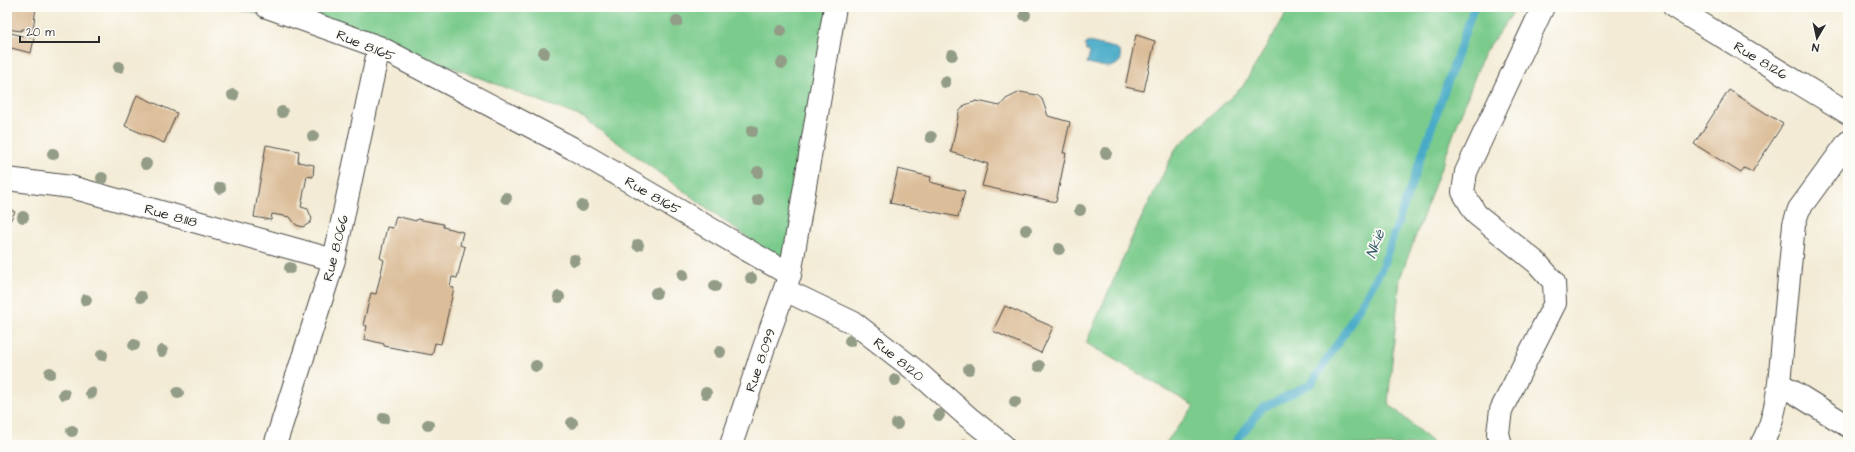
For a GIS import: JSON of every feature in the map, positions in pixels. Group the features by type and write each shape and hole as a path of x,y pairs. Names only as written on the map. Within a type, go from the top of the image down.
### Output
{"street":[{"name":"Rue 8.165","path":"267,7 379,47 572,148 787,282"},
{"path":"787,282 835,7"},
{"path":"1501,445 1498,433 1500,410 1555,303 1554,282 1537,263 1476,214 1462,192 1466,172 1543,7"},
{"name":"Rue 8.126","path":"1674,7 1848,113"},
{"name":"Rue 8.066","path":"278,444 334,260 379,47"},
{"path":"1761,445 1767,435 1775,408 1779,383 1794,224 1799,209 1848,142"},
{"name":"Rue 8.118","path":"7,179 70,188 334,260"},
{"name":"Rue 8.099","path":"731,445 787,282"},
{"name":"Rue 8.120","path":"787,282 854,323 916,371 968,417 1003,445"},
{"path":"1779,383 1848,426"}],"green space":[{"path":"230,7 837,7 796,273 584,118 389,43"},
{"path":"1290,7 1517,7 1483,55 1400,278 1388,403 1435,445 1164,445 1194,406 1086,343 1134,233 1176,148 1243,86"}],"water":[{"path":"1089,42 1115,48 1120,52 1121,60 1114,66 1110,67 1087,63 1090,52 1086,50 1085,45"}],"building":[{"path":"7,7 36,7 33,30 22,29 21,31 7,29"},
{"path":"7,32 34,39 31,53 7,47"},
{"path":"1136,35 1155,41 1144,91 1125,87"},
{"path":"1729,90 1783,124 1752,172 1744,168 1741,173 1694,144"},
{"path":"1020,92 1037,95 1042,99 1048,116 1070,122 1063,153 1066,153 1056,202 982,186 988,164 951,152 959,112 965,105 977,101 1000,106 1006,99"},
{"path":"137,95 177,113 164,143 125,126"},
{"path":"266,145 299,151 298,162 314,165 313,177 307,176 301,207 308,209 312,219 310,223 303,227 296,225 290,217 272,214 271,220 254,217"},
{"path":"898,169 931,177 930,182 965,191 958,217 890,203"},
{"path":"7,208 15,212 7,226"},
{"path":"396,216 416,221 417,219 443,224 443,227 463,232 460,245 465,247 457,278 452,277 450,287 454,288 441,344 435,343 432,355 384,346 384,344 364,339 367,326 363,325 371,293 376,294 384,260 380,258 387,227 393,228"},
{"path":"1005,306 1053,327 1041,353 993,331"},
{"path":"964,439 972,445 960,445"}],"waterway":[{"name":"Nkié","path":"1233,445 1262,408 1311,384 1345,332 1382,268 1474,7"}]}
